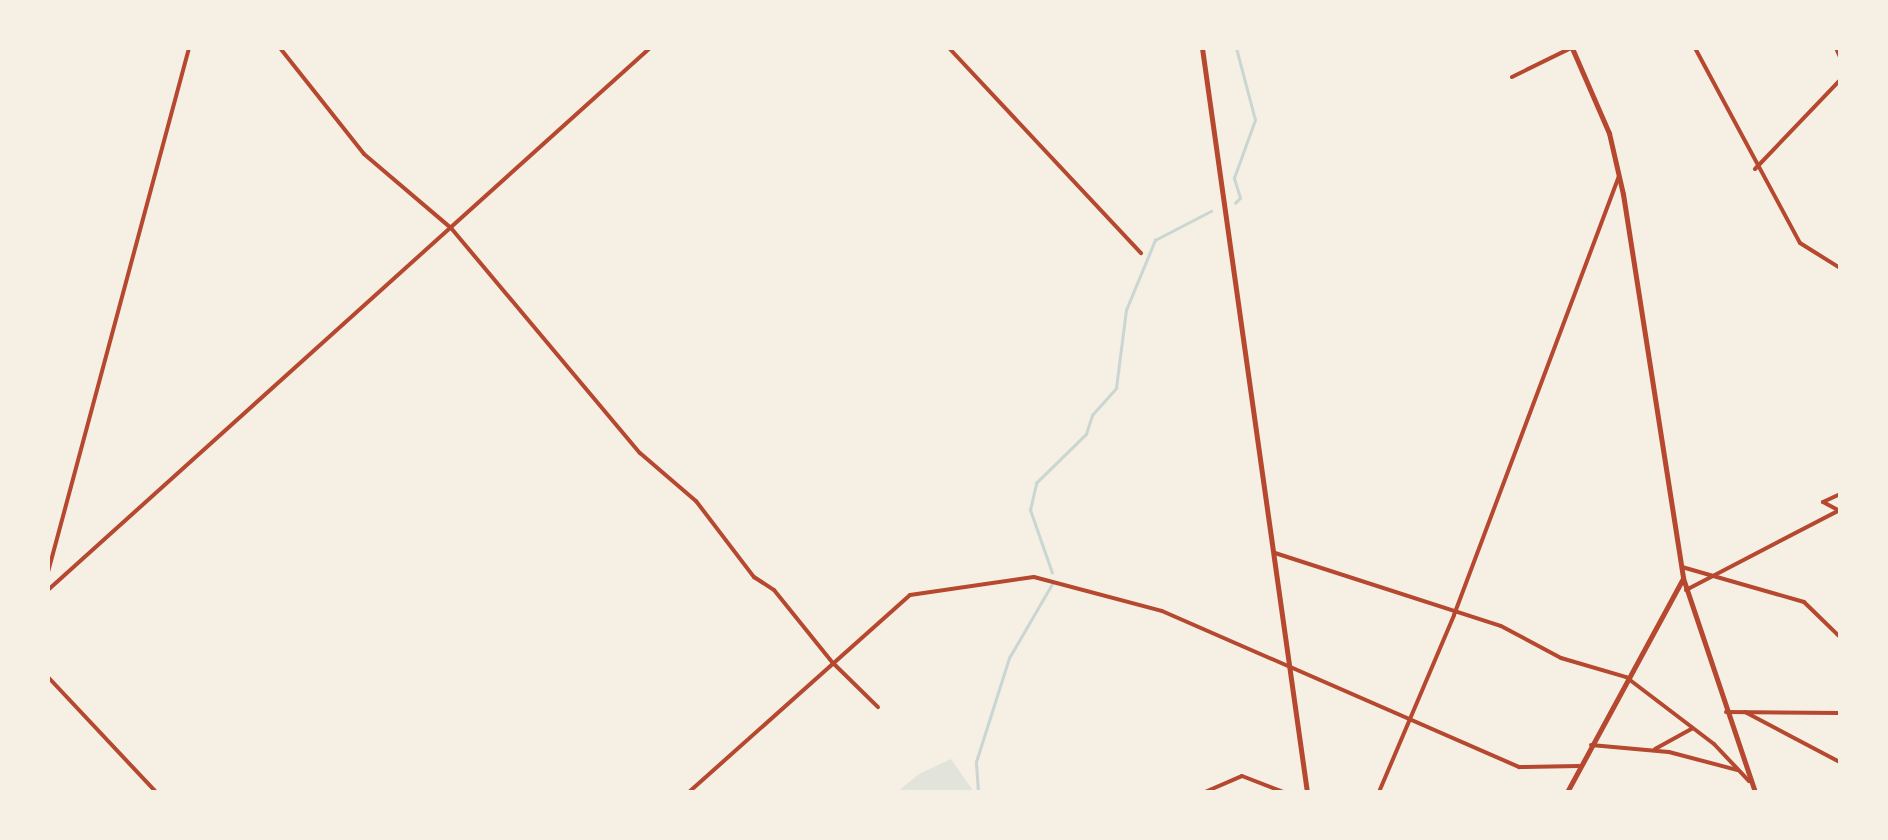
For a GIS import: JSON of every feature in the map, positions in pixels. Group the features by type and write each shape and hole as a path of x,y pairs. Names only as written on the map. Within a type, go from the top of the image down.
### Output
{"street":[{"path":"48,572 189,48"},
{"path":"280,48 364,154 451,228 640,453 696,501 833,663 878,707"},
{"path":"48,590 650,48"},
{"path":"949,48 1140,253"},
{"path":"1202,48 1308,792"},
{"path":"1512,77 1572,48 1609,133 1683,578 1748,781"},
{"path":"1694,48 1755,169 1800,244 1840,268"},
{"path":"1836,48 1840,57"},
{"path":"1755,169 1840,80"},
{"path":"1379,792 1454,615 1618,176"},
{"path":"1840,494 1823,502 1840,510"},
{"path":"1686,590 1721,577 1840,510"},
{"path":"1272,552 1626,677 1693,728 1738,770 1755,792"},
{"path":"1682,567 1804,602 1840,637"},
{"path":"689,792 910,595 1034,577 1162,611 1519,767 1579,766"},
{"path":"1567,792 1683,578"},
{"path":"48,677 156,792"},
{"path":"1726,712 1840,713"},
{"path":"1745,712 1840,762"},
{"path":"1650,751 1693,728"},
{"path":"1591,745 1650,751 1738,770"},
{"path":"1205,792 1242,776 1283,792"}],"shaded area":[{"path":"951,759 974,792 897,792 919,774"}],"waterway":[{"path":"1235,203 1240,198 1234,178 1255,120 1236,48"},
{"path":"1052,573 1030,510 1036,483 1086,434 1092,415 1116,388 1126,310 1155,240 1211,211"},
{"path":"978,792 976,762 1009,658 1052,584"}]}
